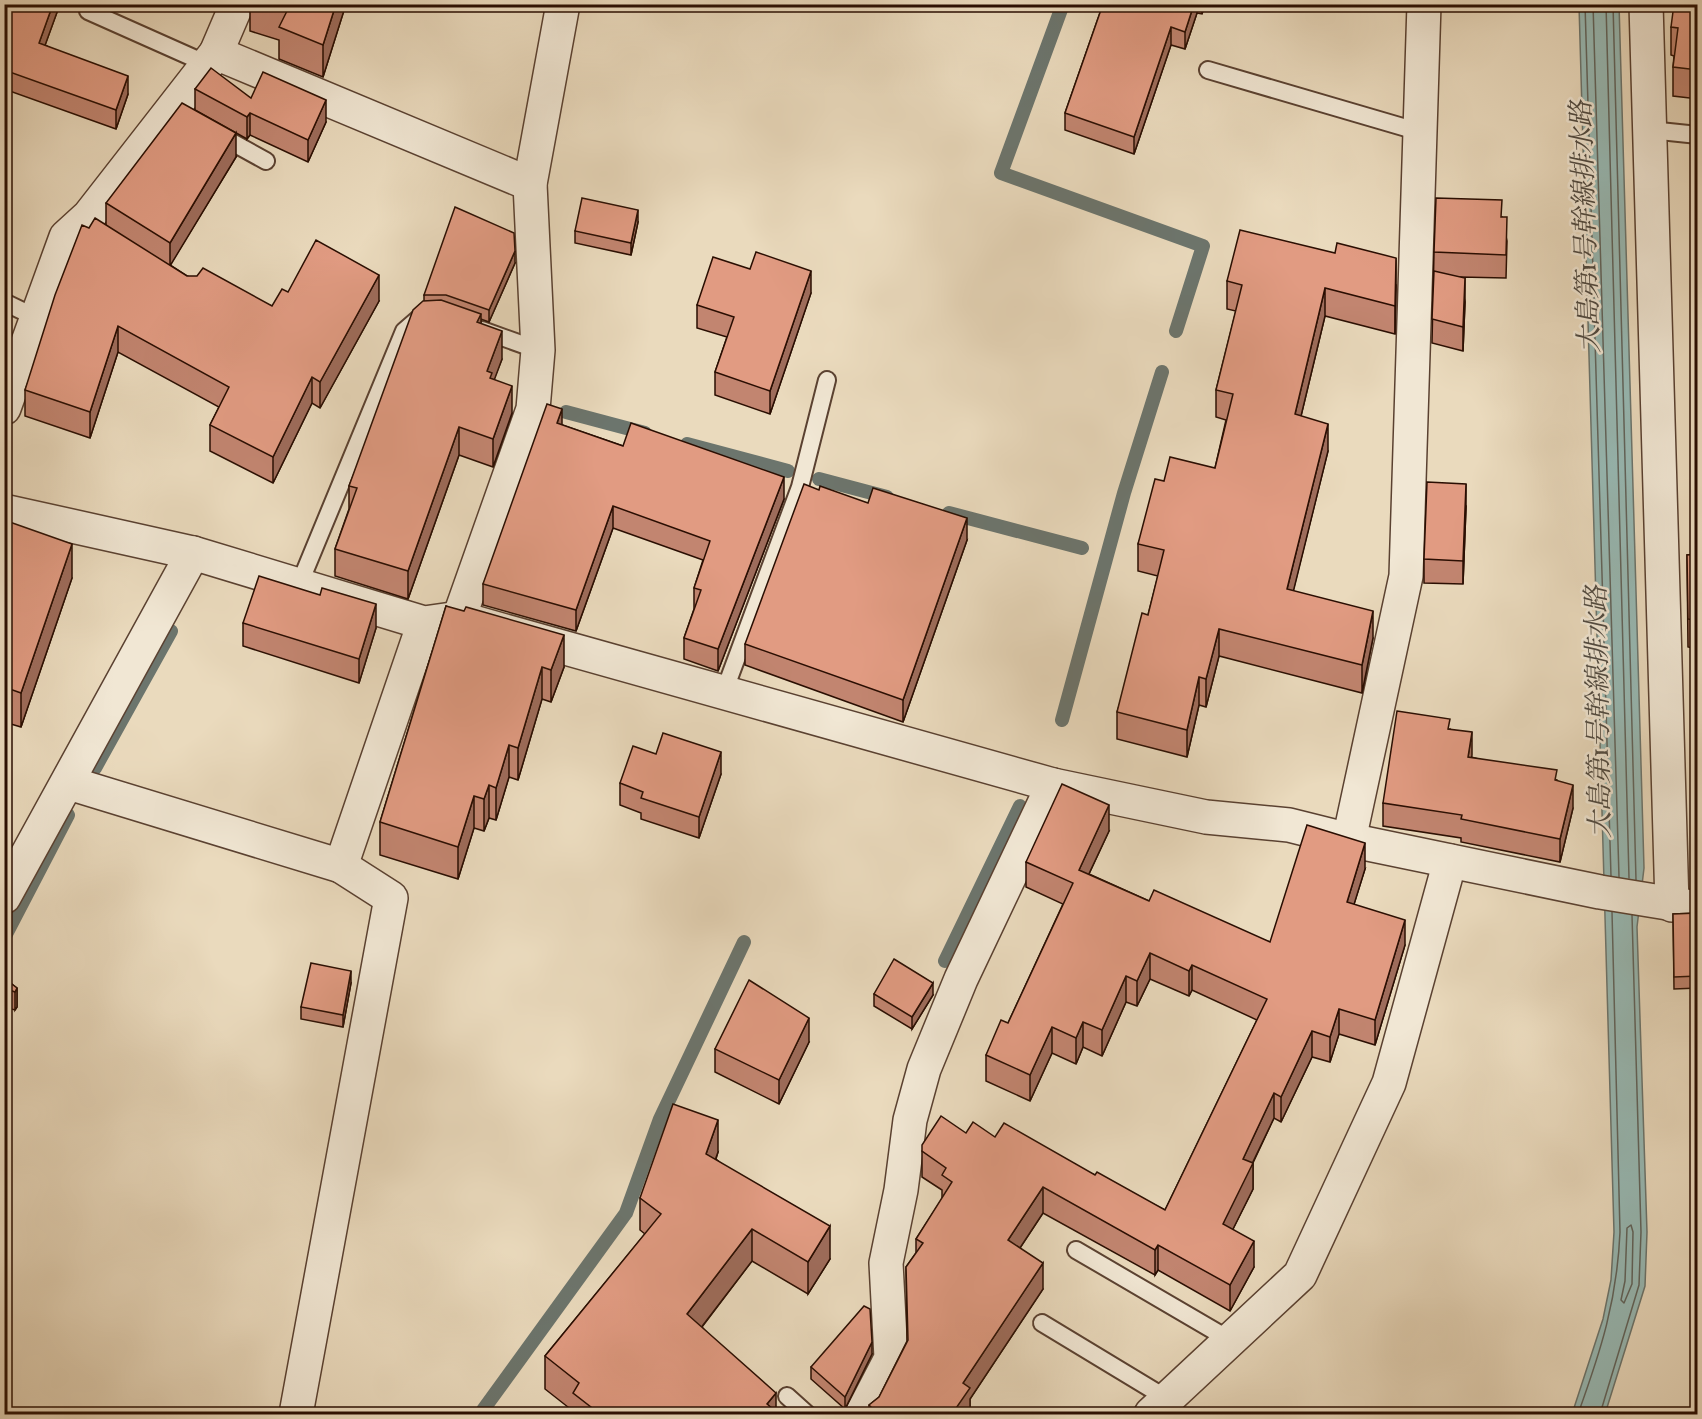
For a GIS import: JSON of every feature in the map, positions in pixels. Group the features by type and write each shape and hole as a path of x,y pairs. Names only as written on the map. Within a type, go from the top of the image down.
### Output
{"street":[{"path":"4,408 66,237 86,226 178,112 212,59 237,4"},
{"path":"459,618 533,410 538,350 530,184 563,4"},
{"path":"1349,840 1406,576 1424,4"},
{"path":"4,511 193,554 424,623 459,618 1053,784 1206,817 1289,825 1349,840 1600,892 1672,904 1646,4"},
{"path":"212,59 530,184"},
{"path":"4,897 69,783 193,554"},
{"path":"341,866 424,623"},
{"path":"69,783 341,866 391,898 296,1414"},
{"path":"862,1414 891,1358 886,1263 901,1190 910,1120 924,1069 961,979 1053,784"},
{"path":"1159,1406 1300,1275 1389,1083 1450,861"}],"lane":[{"path":"88,11 212,59"},
{"path":"1208,70 1420,132"},
{"path":"204,127 266,161"},
{"path":"1650,130 1698,135"},
{"path":"4,302 37,318"},
{"path":"299,585 404,331 419,318 443,317"},
{"path":"464,324 538,350"},
{"path":"724,692 800,487 827,380"},
{"path":"1076,1250 1230,1340"},
{"path":"1042,1323 1159,1406"},
{"path":"787,1396 807,1414"}],"water":[{"path":"1619,4 1644,868 1637,927 1647,1232 1645,1286 1605,1414 1572,1414 1603,1319 1611,1280 1614,1232 1579,5"}],"building":[{"path":"4,4 53,4 39,43 128,76 116,110 4,70"},
{"path":"267,4 336,4 323,45 279,27 287,11"},
{"path":"1103,4 1194,4 1185,32 1171,27 1134,137 1065,113"},
{"path":"1674,4 1698,4 1698,70 1673,67 1678,28 1671,27"},
{"path":"211,68 251,98 263,72 326,100 308,140 250,113 247,117 195,89"},
{"path":"182,103 236,133 170,243 106,203"},
{"path":"582,198 638,210 631,243 575,231"},
{"path":"1436,198 1502,200 1501,217 1507,217 1506,255 1434,252"},
{"path":"455,207 514,233 515,251 489,310 446,295 424,295"},
{"path":"95,218 187,276 197,276 203,268 272,306 282,289 288,292 316,240 379,275 320,382 312,377 273,457 210,425 229,387 118,326 90,412 25,390 55,295 82,225 89,228"},
{"path":"1240,230 1335,253 1337,243 1396,258 1395,306 1325,288 1295,414 1328,424 1287,589 1373,611 1362,665 1219,629 1206,679 1199,677 1187,730 1117,712 1142,613 1148,615 1164,550 1138,544 1155,479 1164,481 1170,457 1215,468 1233,394 1216,390 1242,285 1227,281"},
{"path":"756,252 811,271 770,391 715,372 734,317 697,305 713,257 750,269"},
{"path":"1434,271 1465,278 1463,327 1432,319"},
{"path":"441,300 481,314 477,322 502,331 487,371 492,373 490,378 512,386 493,439 459,427 408,571 335,549 357,488 349,486 413,310 423,301"},
{"path":"547,404 562,409 557,423 623,446 631,423 784,477 718,649 684,638 701,590 694,588 710,541 613,506 576,610 483,584"},
{"path":"1427,482 1466,484 1463,561 1424,559"},
{"path":"804,484 819,490 820,486 868,503 873,488 967,518 903,700 745,644"},
{"path":"4,520 72,544 21,693 4,687"},
{"path":"1698,554 1698,621 1688,619 1687,555"},
{"path":"259,576 320,595 322,588 376,604 359,659 243,623"},
{"path":"446,606 464,611 466,607 564,635 551,670 542,667 518,748 509,745 496,788 489,785 484,799 474,796 458,847 380,822"},
{"path":"1397,711 1450,719 1448,729 1472,732 1468,757 1557,770 1555,780 1573,785 1560,839 1461,819 1462,815 1383,803"},
{"path":"663,733 721,752 699,817 641,798 643,792 620,783 633,746 656,754"},
{"path":"1062,784 1109,805 1079,870 1149,901 1154,890 1270,942 1307,825 1365,843 1347,902 1405,920 1375,1020 1339,1009 1330,1037 1312,1031 1281,1097 1274,1093 1243,1159 1253,1163 1223,1224 1254,1241 1230,1285 1158,1245 1155,1250 1043,1187 1008,1240 1043,1263 963,1383 970,1388 952,1414 868,1414 872,1408 869,1405 879,1397 908,1340 906,1267 923,1243 916,1239 952,1182 942,1175 946,1168 922,1151 922,1145 941,1116 966,1133 973,1122 995,1137 1004,1123 1095,1175 1097,1172 1165,1210 1267,999 1192,965 1189,971 1150,953 1137,981 1126,976 1102,1030 1083,1022 1076,1038 1052,1027 1030,1075 986,1055 1001,1020 1008,1023 1073,883 1026,862"},
{"path":"1698,913 1698,976 1674,977 1673,914"},
{"path":"894,959 933,983 912,1017 874,994"},
{"path":"311,963 351,971 343,1015 301,1007"},
{"path":"4,978 17,988 15,992 4,988"},
{"path":"749,980 809,1018 779,1080 715,1049"},
{"path":"673,1104 718,1120 706,1154 830,1226 808,1262 752,1229 687,1314 776,1393 767,1404 779,1414 600,1414 573,1393 579,1383 545,1356 661,1214 640,1198"},
{"path":"864,1306 870,1309 872,1342 845,1397 811,1367"}],"waterway":[{"path":"1063,4 1001,173 1203,246 1176,331"},
{"path":"1062,720 1124,493 1162,372"},
{"path":"566,412 645,433"},
{"path":"687,444 788,471"},
{"path":"819,479 887,497"},
{"path":"949,513 1082,548"},
{"path":"95,768 171,631"},
{"path":"945,961 1020,806"},
{"path":"4,938 68,815"},
{"path":"488,1414 483,1410 626,1213 660,1119 744,942"}],"water label":[{"name":"大島第1号幹線排水路","path":"1585,227"},
{"name":"大島第1号幹線排水路","path":"1598,712"}]}
